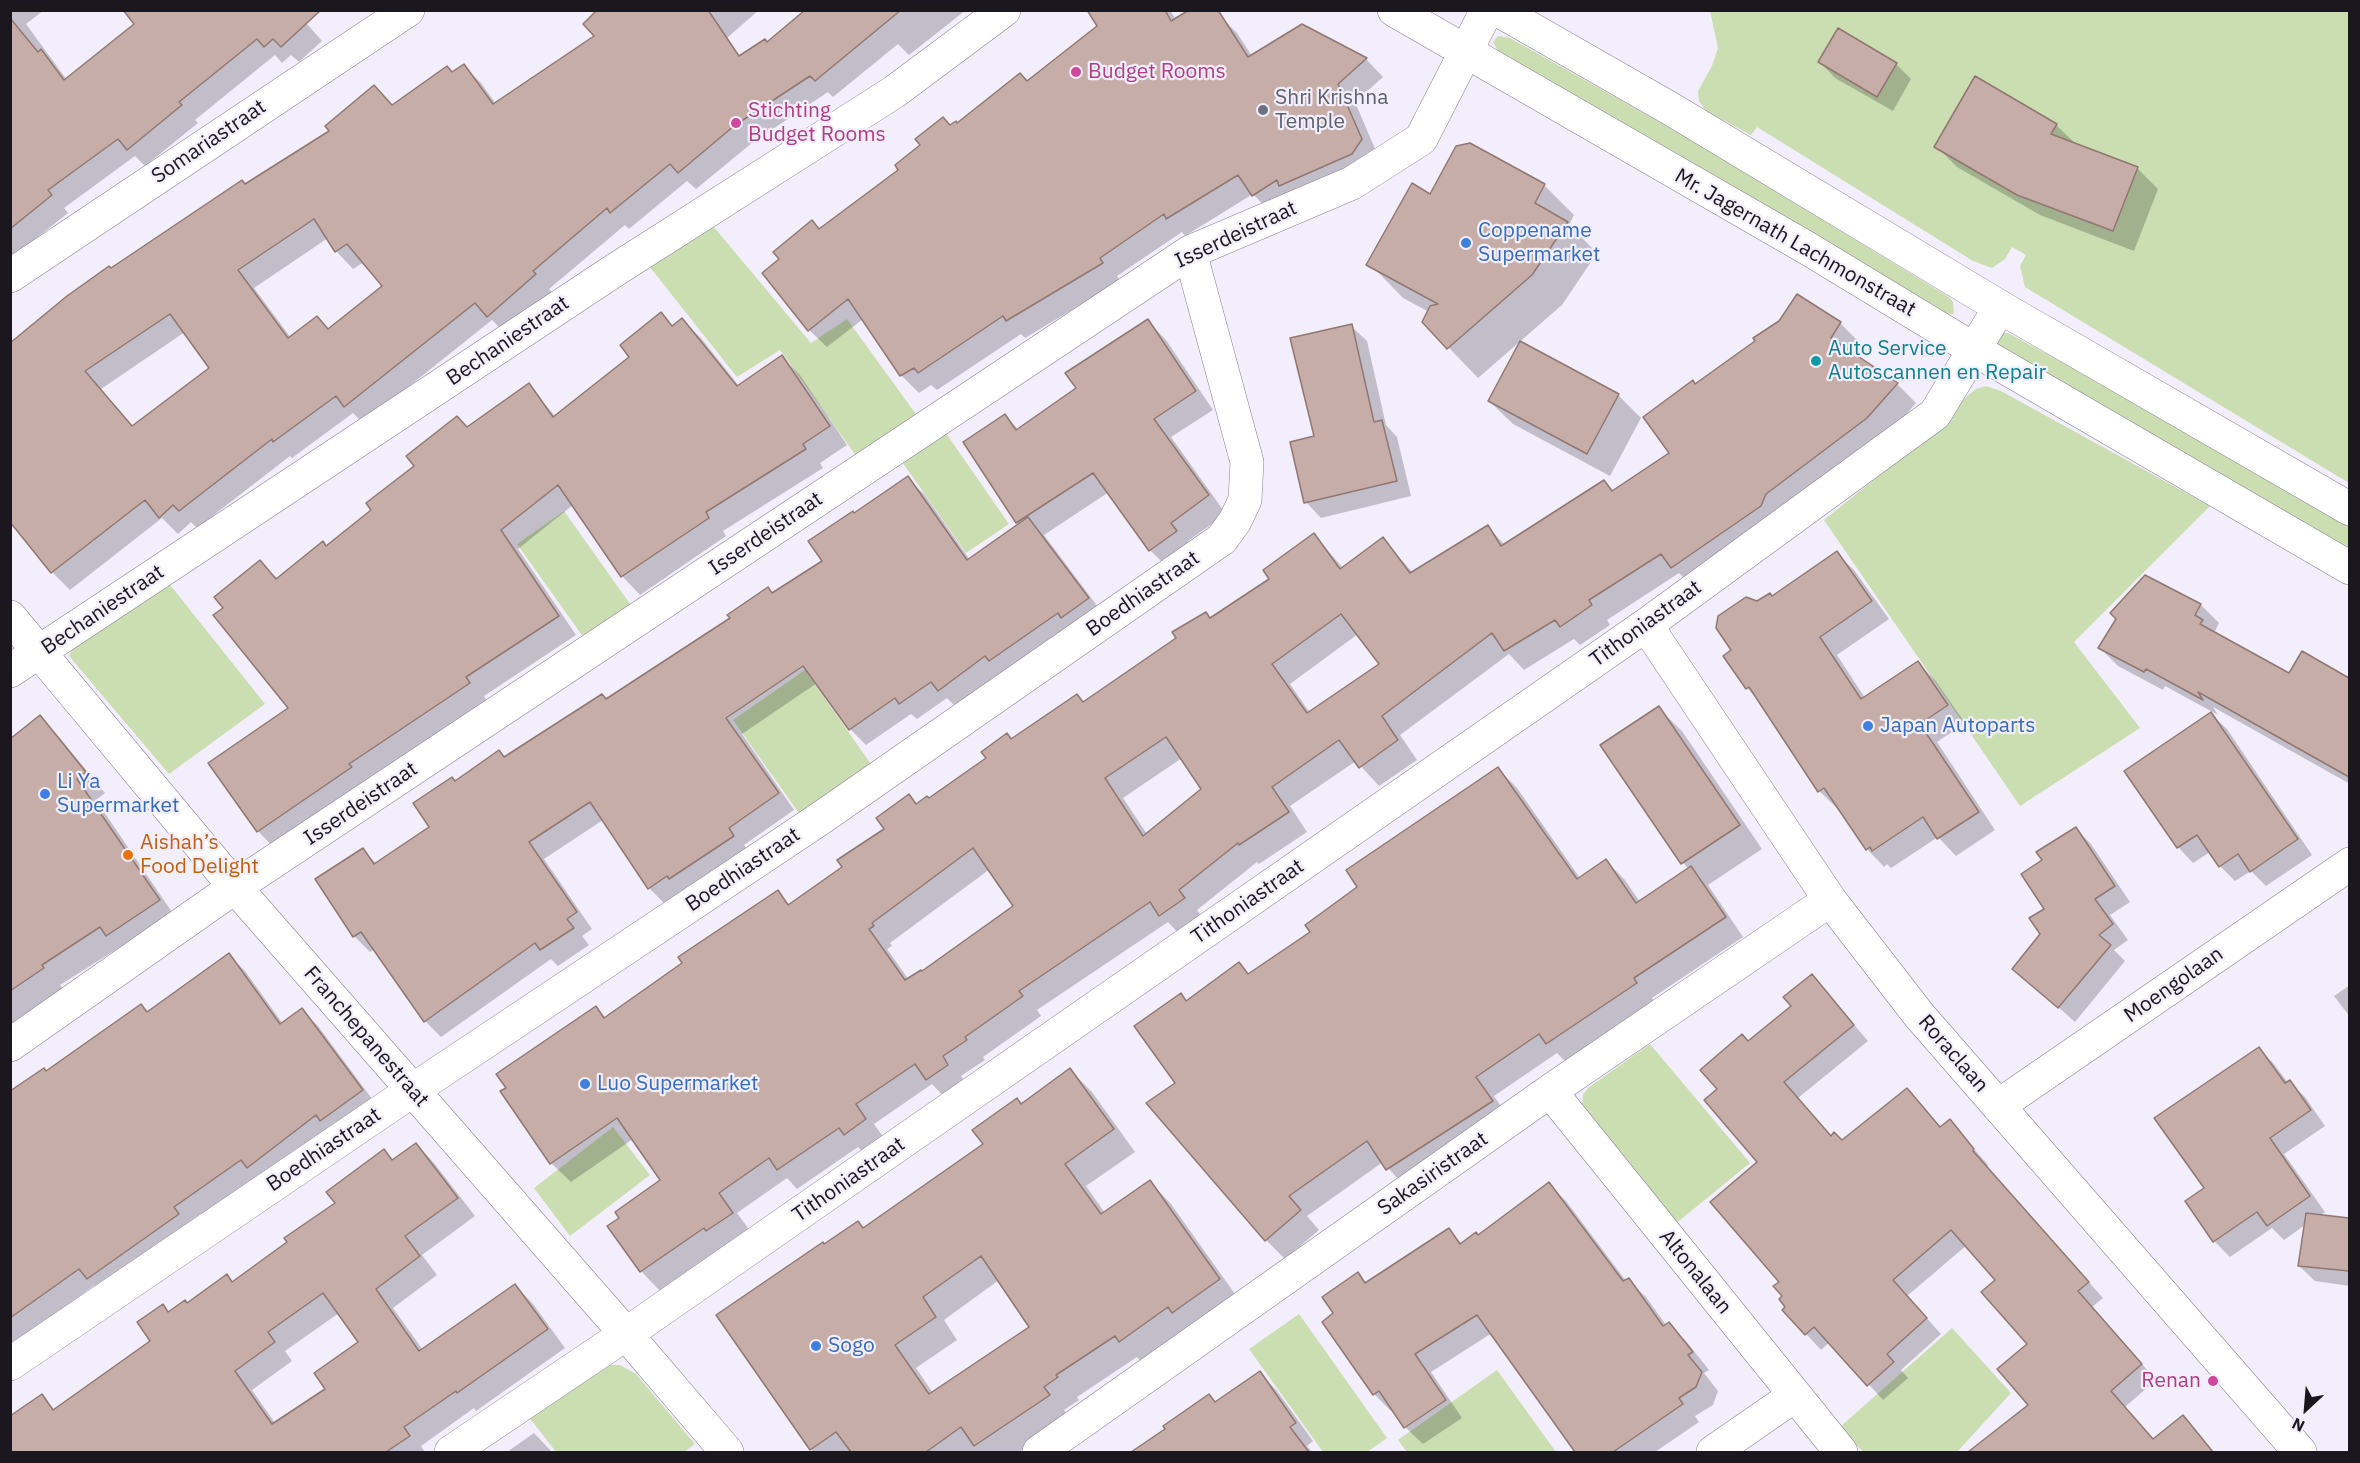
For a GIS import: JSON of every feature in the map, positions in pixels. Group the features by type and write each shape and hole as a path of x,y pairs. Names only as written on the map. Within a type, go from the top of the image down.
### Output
{"street":[{"name":"Somariastraat","path":"10,276 408,10"},
{"name":"Bechaniestraat","path":"10,671 615,270 894,92 1004,10"},
{"name":"Mr. Jagernath Lachmonstraat","path":"1394,10 1807,248 1975,350 2349,568"},
{"name":"Isserdeistraat","path":"10,1045 236,887 1190,252 1352,183 1421,139 1487,10"},
{"path":"1498,10 1671,109 2000,307 2349,509"},
{"name":"Boedhiastraat","path":"10,1364 413,1089 822,818 1222,539 1235,521 1245,500 1247,462 1190,252"},
{"name":"Tithoniastraat","path":"451,1452 626,1334 1646,625 1935,414 2000,307"},
{"name":"Franchepanestraat","path":"10,617 236,887 726,1452"},
{"name":"Roraclaan","path":"1646,625 1830,900 1919,1015 2300,1452"},
{"name":"Moengolaan","path":"1998,1107 2349,864"},
{"name":"Sakasiristraat","path":"1039,1452 1550,1091 1830,900"},
{"name":"Altonalaan","path":"1550,1091 1841,1452"},
{"path":"1713,1452 1794,1396"}],"green space":[{"path":"1710,11 2349,11 2349,483 2025,287 2020,266 2026,255 2012,247 2005,259 1992,268 1973,261 1757,127 1751,135 1706,111 1699,101 1698,91 1712,66 1718,48"},
{"path":"1498,36 1510,38 1686,137 1949,297 1953,302 1954,314 1941,315 1498,51 1493,42"},
{"path":"713,226 811,343 847,319 918,417 857,457 780,350 737,377 649,266"},
{"path":"2001,333 2008,333 2100,383 2349,527 2349,548 1997,348 1996,340"},
{"path":"1986,386 2001,391 2210,506 2074,642 2140,728 2020,806 1824,520 1939,427 1967,396 1976,389"},
{"path":"941,426 1009,524 966,553 898,456"},
{"path":"564,511 633,608 586,641 517,544"},
{"path":"167,581 265,704 169,774 69,656 78,637"},
{"path":"805,670 873,767 801,816 733,720"},
{"path":"1650,1044 1750,1163 1674,1225 1586,1115 1582,1104 1583,1095 1588,1088"},
{"path":"613,1127 650,1175 570,1236 534,1188"},
{"path":"1299,1314 1387,1438 1367,1452 1323,1452 1249,1349"},
{"path":"1952,1328 2011,1393 1957,1452 1863,1452 1840,1427"},
{"path":"620,1365 636,1374 695,1444 684,1452 556,1452 529,1417 598,1368"},
{"path":"1497,1370 1556,1452 1407,1452 1398,1440"}],"building":[{"path":"123,10 321,10 281,47 273,39 264,47 257,39 179,102 182,105 127,150 118,139 48,190 52,195 10,229 10,18 38,52 41,49 64,80 134,24"},
{"path":"597,10 708,10 739,56 765,39 767,42 805,10 901,10 815,81 810,76 734,126 678,173 670,164 610,213 607,208 533,271 536,274 487,317 475,303 344,407 336,396 273,442 272,439 179,511 173,505 159,518 145,500 51,573 10,522 10,343 67,296 109,266 111,268 242,180 245,184 329,131 325,126 374,85 392,105 447,66 452,72 464,64 493,104 594,36 583,24","holes":["314,219 335,252 347,244 382,286 328,329 317,316 288,338 238,270","170,314 209,368 132,426 85,371"]},
{"path":"1087,10 1165,10 1171,21 1189,10 1218,10 1248,57 1302,24 1367,58 1338,84 1362,139 1352,154 1279,186 1277,180 1252,196 1238,175 1166,219 1164,214 1100,258 1103,263 1006,321 1003,316 918,373 914,368 900,376 848,299 808,331 762,273 779,259 773,252 812,220 819,229 898,170 895,165 920,145 915,139 943,117 950,125 956,121 957,123 1020,73 1027,81 1097,26"},
{"path":"1838,28 1897,63 1877,97 1818,62"},
{"path":"1975,76 2057,124 2051,134 2138,167 2113,231 2017,195 1934,147"},
{"name":"Coppename Supermarket","path":"1470,143 1545,184 1535,203 1568,222 1532,275 1447,349 1422,322 1430,306 1438,304 1366,265 1412,183 1430,194 1456,146"},
{"path":"1797,294 1841,322 1831,338 1898,383 1867,418 1766,494 1761,506 1671,568 1661,554 1589,600 1592,605 1560,627 1555,620 1504,651 1492,633 1382,716 1398,740 1359,768 1339,740 1272,787 1289,812 1239,845 1238,843 1179,890 1185,898 1159,916 1150,902 1019,991 1023,996 965,1037 967,1040 943,1056 948,1065 926,1080 915,1064 856,1104 866,1119 844,1135 839,1128 777,1170 769,1158 719,1193 733,1213 706,1231 704,1228 640,1272 607,1226 619,1218 615,1212 660,1180 617,1118 550,1164 500,1091 506,1088 496,1074 596,1006 604,1018 682,963 678,957 778,890 788,905 842,867 837,860 884,829 876,818 909,794 916,804 927,796 929,798 986,758 981,752 1007,733 1011,739 1077,694 1083,702 1176,638 1172,632 1206,612 1210,618 1269,579 1263,570 1314,533 1340,569 1383,537 1410,573 1488,525 1501,546 1604,480 1612,491 1669,453 1643,417 1693,380 1695,384 1755,341 1753,338 1779,321","holes":["1341,614 1379,664 1307,713 1272,664","1166,737 1201,789 1143,836 1105,778","973,848 1013,906 922,971 905,980 869,929 874,926 872,923"]},
{"path":"661,312 672,326 682,318 737,386 782,355 830,426 803,444 806,449 706,512 709,518 621,577 558,485 501,530 559,616 466,677 470,683 349,764 352,767 257,832 208,763 288,708 213,615 223,608 214,597 260,560 276,579 323,541 326,546 371,510 366,503 414,466 406,456 457,416 467,427 529,383 553,417 629,357 620,345"},
{"path":"1148,319 1196,391 1154,419 1209,495 1171,523 1177,531 1149,551 1093,473 1016,523 963,442 1005,414 1016,430 1076,388 1065,373"},
{"path":"1352,324 1374,422 1382,420 1397,481 1304,503 1290,442 1314,436 1290,338"},
{"path":"1520,341 1619,394 1587,454 1488,401"},
{"path":"908,476 967,560 1028,517 1089,598 1061,618 1058,613 989,661 985,656 938,691 931,682 899,704 895,698 849,730 803,666 726,718 779,793 729,828 734,836 669,879 667,876 648,889 590,802 529,842 577,912 567,919 574,928 540,950 535,943 424,1022 361,932 353,937 315,879 363,848 374,864 429,827 413,803 452,777 455,781 499,750 504,757 602,694 606,699 730,618 727,615 768,587 772,593 822,561 808,541"},
{"path":"1837,551 1872,601 1820,637 1861,699 1918,661 1948,705 1920,724 1979,812 1937,839 1923,817 1872,851 1870,847 1866,850 1824,788 1818,792 1749,687 1746,689 1723,656 1731,650 1716,628 1718,616 1746,597 1757,601 1770,593 1772,596"},
{"path":"2145,575 2201,604 2195,615 2203,620 2200,624 2289,673 2302,651 2349,678 2349,777 2198,692 2203,700 2146,669 2144,672 2098,648 2116,619 2110,613"},
{"path":"1659,706 1740,825 1681,864 1600,745"},
{"path":"2211,712 2298,839 2250,872 2238,854 2219,867 2197,835 2177,848 2124,771"},
{"path":"40,715 86,772 77,779 160,900 106,936 100,927 42,965 44,968 10,991 10,739"},
{"path":"1498,767 1577,879 1606,859 1636,903 1691,866 1726,917 1634,978 1637,983 1546,1044 1539,1034 1476,1077 1493,1101 1386,1170 1367,1141 1289,1196 1301,1210 1265,1241 1146,1103 1175,1083 1134,1026 1181,993 1186,1001 1239,962 1248,974 1310,932 1305,925 1357,887 1346,870"},
{"path":"2076,827 2115,886 2095,899 2113,924 2099,935 2111,945 2058,1008 2012,969 2040,934 2029,918 2044,909 2021,874 2042,860 2036,852"},
{"path":"229,953 280,1024 302,1008 363,1090 320,1121 316,1115 247,1168 241,1160 174,1207 179,1214 87,1279 79,1269 10,1318 10,1091 44,1068 46,1071 141,1004 147,1012"},
{"path":"1812,974 1854,1025 1784,1082 1831,1136 1834,1132 1842,1140 1907,1088 1940,1127 1950,1119 1974,1149 1973,1151 2089,1282 2078,1291 2142,1364 2111,1391 2153,1439 2183,1415 2213,1452 1968,1452 2028,1405 1997,1369 2027,1344 1981,1292 1995,1280 1951,1230 1893,1280 1927,1318 1887,1354 1894,1362 1867,1386 1814,1327 1805,1335 1782,1310 1785,1307 1779,1299 1782,1296 1773,1286 1779,1282 1710,1202 1757,1162 1704,1100 1717,1089 1700,1070 1742,1034 1748,1041 1791,1006 1783,997"},
{"path":"2259,1047 2285,1083 2290,1080 2311,1110 2270,1138 2310,1196 2267,1226 2257,1212 2213,1242 2185,1201 2204,1188 2154,1118"},
{"path":"1070,1068 1114,1129 1065,1164 1101,1214 1150,1180 1220,1279 1172,1313 1168,1307 1119,1342 1115,1336 1056,1375 1058,1377 1044,1387 1050,1395 974,1446 961,1427 926,1452 851,1452 836,1432 810,1450 716,1315 823,1242 824,1244 858,1221 863,1228 983,1144 972,1130 1017,1098 1021,1104","holes":["981,1256 1029,1327 929,1394 895,1345 936,1317 923,1297"]},
{"path":"416,1143 458,1198 405,1236 420,1256 376,1289 419,1351 515,1284 548,1329 404,1427 410,1436 386,1452 10,1452 10,1416 42,1394 53,1410 150,1341 137,1322 163,1304 168,1312 185,1300 187,1303 227,1274 232,1282 287,1242 284,1238 335,1203 326,1192 384,1149 392,1160","holes":["323,1293 358,1342 314,1373 325,1389 272,1424 235,1371 275,1342 268,1332"]},
{"path":"1549,1182 1623,1281 1629,1278 1663,1326 1669,1322 1693,1352 1688,1355 1702,1372 1696,1387 1679,1398 1683,1404 1613,1452 1575,1452 1477,1315 1415,1354 1446,1400 1404,1428 1379,1391 1373,1395 1322,1322 1333,1313 1322,1297 1358,1272 1365,1283 1449,1228 1460,1244 1476,1232 1478,1235"},
{"path":"2306,1213 2349,1218 2349,1271 2298,1266"},
{"path":"1260,1371 1296,1423 1290,1427 1309,1452 1131,1452 1165,1429 1163,1426 1209,1394 1215,1402"}],"place":[{"name":"Budget Rooms","path":"1076,72"},
{"name":"Shri Krishna Temple","path":"1263,110"},
{"name":"Stichting Budget Rooms","path":"736,123"},
{"name":"Coppename Supermarket","path":"1466,243"},
{"name":"Auto Service Autoscannen en Repair","path":"1816,361"},
{"name":"Japan Autoparts","path":"1868,726"},
{"name":"Li Ya Supermarket","path":"45,794"},
{"name":"Aishah’s Food Delight","path":"128,855"},
{"name":"Luo Supermarket","path":"585,1084"},
{"name":"Sogo","path":"816,1346"},
{"name":"Renan","path":"2213,1381"}]}
